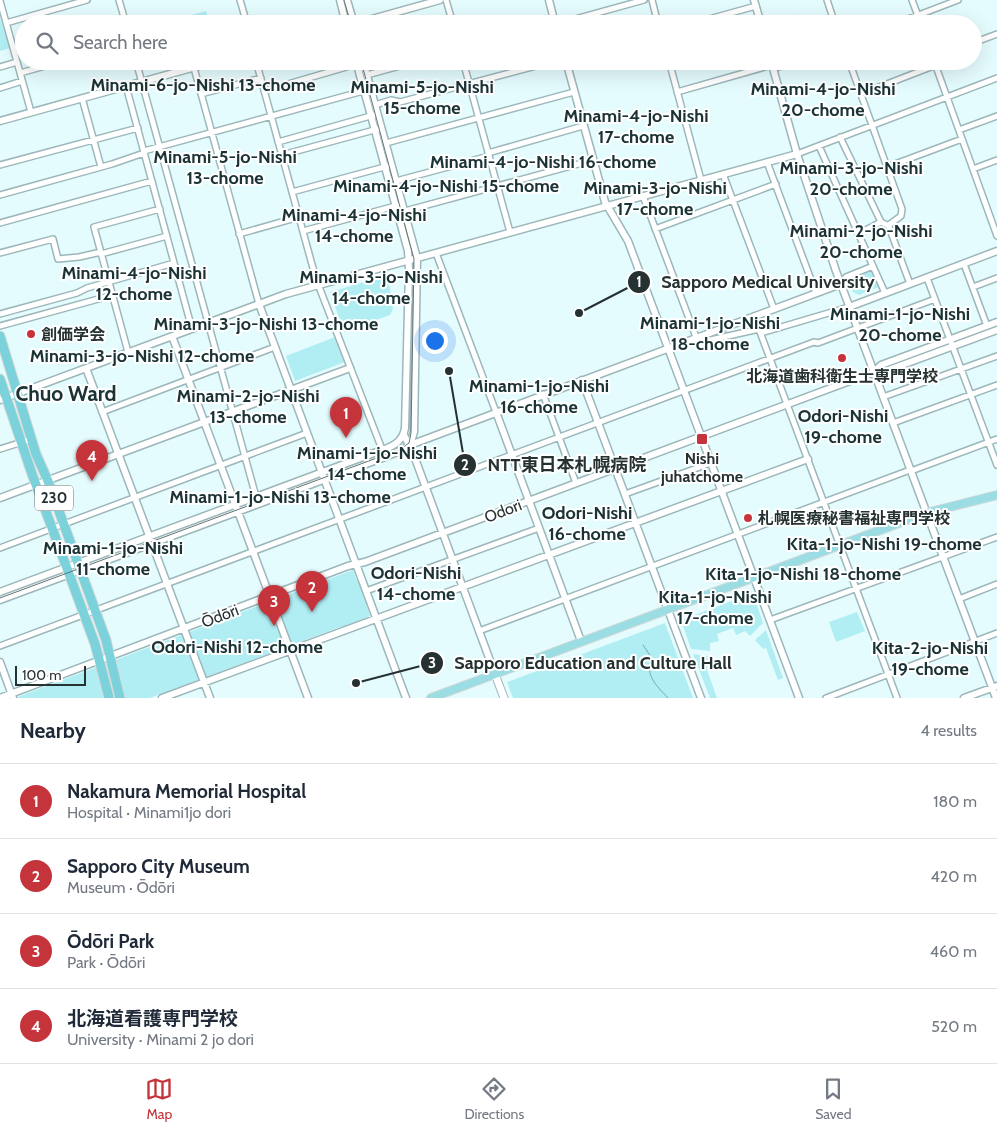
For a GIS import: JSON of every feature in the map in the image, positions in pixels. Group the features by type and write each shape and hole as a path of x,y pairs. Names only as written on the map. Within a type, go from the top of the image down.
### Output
{"highway":[{"name":"230","path":"0,338 42,470 48,480 111,656 120,698"},
{"name":"230","path":"0,379 3,399 21,441 100,660 109,698"}],"main road":[{"path":"431,698 926,513 997,495"},
{"path":"495,674 504,698"}],"street":[{"path":"34,15 87,0"},
{"path":"119,0 123,15"},
{"path":"240,0 243,15"},
{"path":"340,0 344,15"},
{"path":"347,0 351,15"},
{"path":"386,15 440,0"},
{"path":"446,0 450,15"},
{"path":"549,0 553,15"},
{"path":"589,15 644,0"},
{"path":"654,0 656,15"},
{"path":"827,0 832,15"},
{"path":"912,0 917,15 958,0"},
{"path":"0,3 15,55"},
{"path":"718,15 755,3"},
{"path":"6,23 15,20"},
{"path":"982,40 997,34"},
{"path":"0,67 15,63"},
{"path":"19,70 31,112"},
{"path":"20,73 31,70"},
{"path":"139,70 257,501"},
{"path":"0,121 187,70"},
{"path":"195,70 259,304 406,698"},
{"path":"259,70 318,285 385,457"},
{"path":"264,91 334,70"},
{"path":"362,70 399,205 405,211 417,258 414,432 410,445"},
{"path":"364,70 367,75 368,90 375,105 375,115"},
{"path":"367,75 385,70"},
{"path":"465,70 510,232"},
{"path":"375,105 391,100 400,102 521,70"},
{"path":"568,70 606,206 626,238 799,698"},
{"path":"673,70 701,180"},
{"path":"677,92 754,70"},
{"path":"773,70 797,154 849,307 958,599 994,687 996,698"},
{"path":"852,70 903,212 900,218 889,226"},
{"path":"861,94 918,70"},
{"path":"937,70 997,236"},
{"path":"201,94 261,78"},
{"path":"3,399 259,304 318,285 797,154 997,78"},
{"path":"0,88 22,82"},
{"path":"126,86 192,329"},
{"path":"0,195 101,167 159,146 368,90"},
{"path":"386,143 574,92"},
{"path":"82,98 101,167"},
{"path":"278,142 375,115"},
{"path":"959,130 997,116"},
{"path":"396,181 584,126"},
{"path":"0,165 138,128"},
{"path":"257,501 322,472 382,450 398,442 404,435 409,260 396,181 388,166 386,143 379,129"},
{"path":"282,155 379,129"},
{"path":"840,137 881,222 889,226 910,284"},
{"path":"887,167 962,139"},
{"path":"819,146 885,294"},
{"path":"405,211 593,160"},
{"path":"973,169 997,160"},
{"path":"767,162 816,293"},
{"path":"292,192 388,166"},
{"path":"723,174 774,308"},
{"path":"0,223 152,181"},
{"path":"655,229 776,184"},
{"path":"643,196 697,337 706,342 760,331 849,307 997,251"},
{"path":"303,231 399,205"},
{"path":"128,352 94,227 160,209"},
{"path":"239,234 299,217"},
{"path":"858,234 881,222"},
{"path":"0,254 53,239 58,259 79,257 167,236"},
{"path":"436,253 581,641"},
{"path":"0,314 77,293 174,263"},
{"path":"964,264 987,326"},
{"path":"0,592 68,571 237,508 324,480 543,394 841,284 846,277 873,266"},
{"path":"927,278 997,465"},
{"path":"973,287 997,278"},
{"path":"0,326 112,295"},
{"path":"0,646 770,358 814,342 818,343 935,299"},
{"path":"754,316 897,698"},
{"name":"Odori","path":"951,343 997,322"},
{"name":"Odori","path":"356,565 874,372 881,365 997,330"},
{"path":"172,336 308,698"},
{"path":"102,412 275,347"},
{"path":"883,397 997,356"},
{"path":"86,368 210,698"},
{"path":"0,498 350,368"},
{"path":"582,380 701,698"},
{"path":"893,423 997,385"},
{"path":"543,394 576,483"},
{"path":"0,548 307,433"},
{"path":"404,435 410,445 426,487 495,674"},
{"path":"0,449 32,439"},
{"path":"479,631 997,439"},
{"path":"398,442 410,445"},
{"path":"162,698 808,459"},
{"path":"625,494 711,463"},
{"path":"366,591 539,528"},
{"path":"770,620 997,537"},
{"name":"Ōdōri","path":"0,698 12,696 100,660 348,566 356,565"},
{"path":"0,600 68,571"},
{"path":"958,599 997,584"},
{"path":"826,698 997,633"},
{"path":"0,662 12,696"},
{"path":"964,698 994,687"}],"shaded area":[{"path":"206,11 207,15 191,15"},
{"path":"0,18 10,48 0,51"},
{"path":"870,269 879,287 859,295 853,292 847,279"},
{"path":"388,275 393,309 390,315 344,332 330,292"},
{"path":"335,337 345,362 295,381 286,356"},
{"path":"353,570 370,616 352,624 150,698 15,698"},
{"path":"753,593 763,623 750,636 745,631 736,635 733,628 717,634 719,641 710,643 710,651 691,649 681,620"},
{"path":"857,612 865,631 836,642 829,622"},
{"path":"665,623 693,698 513,698 507,682"},
{"path":"766,630 783,678 778,680 766,648 763,649 755,640"},
{"path":"693,654 709,656 707,670 717,698 710,698"}],"waterway":[{"path":"643,645 651,657 649,670 653,680 668,698"}],"tram line":[{"path":"344,0 348,15"},
{"path":"0,598 401,449 409,443 411,433 414,259 363,70"}],"place":[{"name":"Sapporo Medical University","path":"579,313"},
{"name":"創価学会","path":"31,334"},
{"name":"北海道歯科衛生士専門学校","path":"842,358"},
{"name":"NTT東日本札幌病院","path":"449,371"},
{"name":"Nakamura Memorial Hospital","path":"346,438"},
{"name":"Nishi juhatchome","path":"702,439"},
{"name":"北海道看護専門学校","path":"92,481"},
{"name":"札幌医療秘書福祉専門学校","path":"748,518"},
{"name":"Sapporo City Museum","path":"312,612"},
{"name":"Ōdōri Park","path":"274,626"},
{"name":"Sapporo Education and Culture Hall","path":"356,683"}],"district":[{"name":"Minami-6-jo-Nishi 13-chome","path":"203,85"},
{"name":"Minami-5-jo-Nishi 15-chome","path":"422,97"},
{"name":"Minami-4-jo-Nishi 20-chome","path":"823,99"},
{"name":"Minami-4-jo-Nishi 17-chome","path":"636,126"},
{"name":"Minami-4-jo-Nishi 16-chome","path":"543,162"},
{"name":"Minami-5-jo-Nishi 13-chome","path":"225,167"},
{"name":"Minami-3-jo-Nishi 20-chome","path":"851,178"},
{"name":"Minami-4-jo-Nishi 15-chome","path":"446,186"},
{"name":"Minami-3-jo-Nishi 17-chome","path":"655,198"},
{"name":"Minami-4-jo-Nishi 14-chome","path":"354,225"},
{"name":"Minami-2-jo-Nishi 20-chome","path":"861,241"},
{"name":"Minami-4-jo-Nishi 12-chome","path":"134,283"},
{"name":"Minami-3-jo-Nishi 14-chome","path":"371,287"},
{"name":"Minami-3-jo-Nishi 13-chome","path":"266,324"},
{"name":"Minami-1-jo-Nishi 20-chome","path":"900,324"},
{"name":"Minami-1-jo-Nishi 18-chome","path":"710,333"},
{"name":"Minami-3-jo-Nishi 12-chome","path":"142,356"},
{"name":"Chuo Ward","path":"66,393"},
{"name":"Minami-1-jo-Nishi 16-chome","path":"539,396"},
{"name":"Minami-2-jo-Nishi 13-chome","path":"248,406"},
{"name":"Odori-Nishi 19-chome","path":"843,426"},
{"name":"Minami-1-jo-Nishi 14-chome","path":"367,463"},
{"name":"Minami-1-jo-Nishi 13-chome","path":"280,497"},
{"name":"Odori-Nishi 16-chome","path":"587,523"},
{"name":"Kita-1-jo-Nishi 19-chome","path":"884,544"},
{"name":"Minami-1-jo-Nishi 11-chome","path":"113,558"},
{"name":"Kita-1-jo-Nishi 18-chome","path":"803,574"},
{"name":"Odori-Nishi 14-chome","path":"416,583"},
{"name":"Kita-1-jo-Nishi 17-chome","path":"715,607"},
{"name":"Odori-Nishi 12-chome","path":"237,647"},
{"name":"Kita-2-jo-Nishi 19-chome","path":"930,658"}]}
